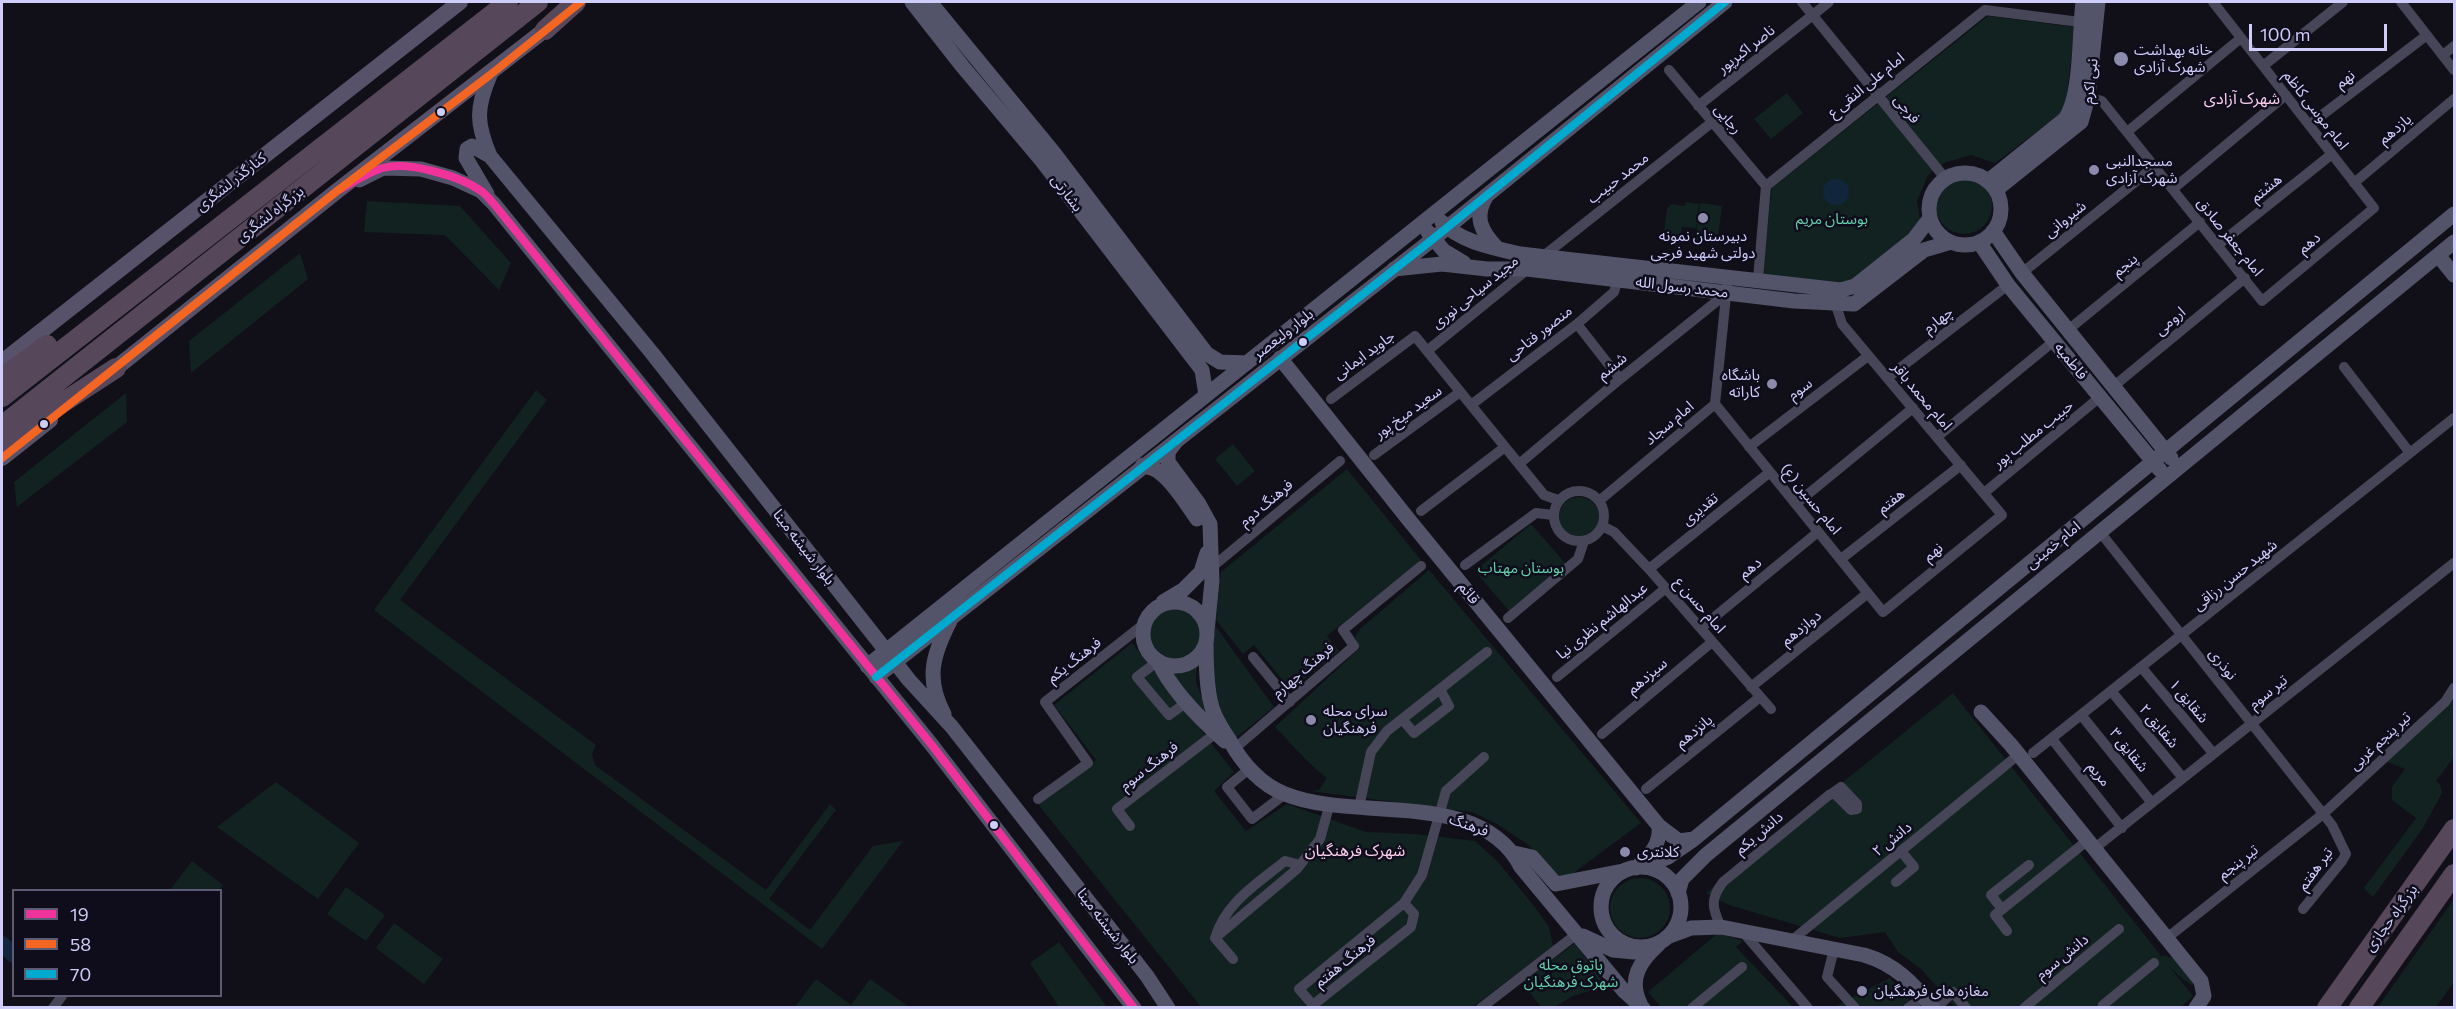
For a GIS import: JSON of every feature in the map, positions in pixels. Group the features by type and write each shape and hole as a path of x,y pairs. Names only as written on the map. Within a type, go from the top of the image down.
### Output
{"highway":[{"name":"بزرگراه لشگری","path":"2,397 508,2"},
{"name":"بزرگراه لشگری","path":"2,426 537,2"},
{"path":"545,30 576,2"},
{"path":"2,378 75,325 157,274"},
{"path":"2,442 117,368"},
{"name":"بزرگراه حجازی","path":"2327,1008 2454,829"},
{"name":"بزرگراه حجازی","path":"2359,1008 2454,873"}],"main road":[{"name":"کنارگذر لشگری","path":"2,362 460,2"},
{"path":"2,458 337,191 490,75 581,2"}],"street":[{"name":"بشارتی","path":"912,2 1054,153 1207,354 1220,362 1247,363"},
{"name":"بشارتی","path":"930,2 969,63 1202,370 1206,395"},
{"name":"بلوار ولیعصر","path":"890,657 952,618 1137,462 1159,434 1206,395 1699,2"},
{"name":"بلوار ولیعصر","path":"872,672 1137,462 1173,443 1433,239 1725,2"},
{"name":"فرجی","path":"1802,2 1945,178"},
{"name":"ناصر اکبرپور","path":"1698,106 1829,2"},
{"name":"نبی اکرم","path":"1992,186 2076,128 2086,112 2082,95 2080,22 2083,2"},
{"name":"نبی اکرم","path":"2082,95 2098,2"},
{"name":"امام موسی کاظم","path":"2212,2 2374,208"},
{"path":"2263,66 2343,2"},
{"path":"2401,2 2454,70"},
{"name":"امام علی النقی ع","path":"1766,186 1982,6 2080,22"},
{"name":"نهم","path":"2309,126 2427,35"},
{"path":"2127,132 2241,38"},
{"path":"2443,55 2454,46"},
{"name":"رجایی","path":"1669,70 1766,186"},
{"name":"بلوار شیشه مینا","path":"490,75 480,98 479,122 490,156 652,353 890,657 952,727 1147,976 1168,1008"},
{"name":"امام جعفر صادق","path":"2082,95 2103,101 2262,301"},
{"path":"2173,189 2286,95"},
{"name":"یازدهم","path":"2354,183 2454,99"},
{"name":"محمد حبیب","path":"1543,256 1712,123"},
{"path":"490,156 472,146 468,149 466,158 494,204"},
{"name":"هشتم","path":"2218,245 2332,154"},
{"name":"شیروانی","path":"2022,273 2155,166"},
{"name":"بلوار شیشه مینا","path":"337,191 383,168 404,167 434,172 464,182 481,191 494,204 980,805 1134,1008"},
{"path":"1951,242 1938,233 1930,218 1929,207 1936,186 1945,178 1962,172 1971,173 1992,186 2001,211 1993,231 1979,242"},
{"path":"1758,279 1766,186"},
{"path":"1488,193 1481,205 1479,218 1483,233 1492,247 1475,253 1475,260 1488,269"},
{"name":"دهم","path":"2262,301 2374,208"},
{"name":"محمد رسول الله","path":"1435,214 1446,227 1492,247 1543,256 1758,279 1854,304 1924,250 1951,242 1960,245 1979,242"},
{"name":"امام خمینی","path":"1636,869 1668,857 1694,839 2454,214"},
{"name":"محمد رسول الله","path":"1393,269 1442,264 1488,269 1527,269 1727,292 1834,297 1855,286 1914,239 1930,218"},
{"name":"پنجم","path":"2068,330 2200,222"},
{"path":"1422,225 1453,258 1488,269"},
{"name":"فاطمیه","path":"1993,231 2022,273 2166,452 2172,473"},
{"name":"فاطمیه","path":"1979,242 2008,285 2154,462 2172,473"},
{"name":"امام خمینی","path":"1679,898 1682,879 1687,871 2454,242"},
{"path":"2438,255 2454,275"},
{"name":"مجید سیاحی نوری","path":"1427,351 1543,256"},
{"name":"امام سجاد","path":"1599,501 1715,405 1728,276"},
{"name":"ارومی","path":"2114,386 2245,278"},
{"name":"منصور فتاحی","path":"1471,405 1614,292 1618,279"},
{"name":"چهارم","path":"1887,378 2008,285"},
{"name":"ششم","path":"1519,464 1727,292"},
{"name":"امام محمد باقر","path":"1834,297 1842,324 2002,515"},
{"path":"1576,324 1620,379"},
{"name":"جاوید ایمانی","path":"1331,399 1415,336 1427,351"},
{"path":"1937,437 2054,341"},
{"path":"1427,351 1544,495 1558,500"},
{"name":"سوم","path":"1749,447 1868,356"},
{"name":"قائم","path":"1280,358 1659,826"},
{"path":"2344,367 2410,453"},
{"name":"سعید میخ پور","path":"1374,455 1460,392"},
{"name":"حبیب مطلب پور","path":"1984,493 2100,397"},
{"name":"امام حسین (ع)","path":"1715,405 1883,612"},
{"path":"1796,504 1913,408"},
{"name":"شهید حسن رزاقی","path":"2033,753 2454,418"},
{"path":"1159,434 1158,442 1161,446 1173,443"},
{"path":"1137,462 1167,470 1168,452 1173,443"},
{"path":"1421,511 1505,447"},
{"name":"فرهنگ دوم","path":"1211,568 1340,461"},
{"name":"هفتم","path":"1841,559 1960,465"},
{"name":"فرهنگ","path":"1167,470 1199,504 1210,524 1211,568 1206,664 1213,712 1234,749 1249,769 1285,794 1359,807 1440,815 1477,825 1491,832 1514,853 1521,867 1550,889 1578,933 1624,991 1642,1006"},
{"name":"تقدیری","path":"1649,569 1770,472"},
{"path":"1579,490 1594,495 1599,501 1604,513 1602,526 1598,533 1584,541 1576,541 1562,535 1557,530 1553,515 1558,500 1571,491 1579,490"},
{"path":"1465,565 1536,513 1553,515"},
{"name":"نهم","path":"1883,612 2002,515"},
{"name":"امام حسن ع","path":"1602,526 1614,532 1649,569 1771,709"},
{"name":"دهم","path":"1701,628 1818,532"},
{"name":"نوذری","path":"2100,532 2323,814"},
{"path":"1508,618 1578,559 1584,541"},
{"path":"1144,624 1164,601 1182,590 1201,572 1211,542"},
{"name":"تیر سوم","path":"2002,909 2094,842 2122,828 2213,753 2454,563"},
{"name":"فرهنگ چهارم","path":"1234,749 1354,646 1343,630 1421,566"},
{"name":"عبدالهاشم نظری نیا","path":"1557,677 1666,588"},
{"name":"دوازدهم","path":"1751,687 1868,594"},
{"path":"1156,609 1176,602 1186,604 1202,618 1207,636 1196,658 1187,664 1167,665 1158,662 1137,677 1169,715 1187,702"},
{"path":"952,618 934,656 932,670 934,689 952,727"},
{"name":"فرهنگ","path":"1144,624 1144,645 1158,662 1164,675 1216,733 1234,749"},
{"name":"فرهنگ یکم","path":"1038,800 1088,763 1045,702 1144,624"},
{"name":"سیزدهم","path":"1602,734 1712,642"},
{"path":"1359,807 1371,752 1387,731 1487,652"},
{"path":"1253,657 1290,702"},
{"name":"شقایق ۱","path":"2142,668 2213,753"},
{"name":"تیر پنجم غربی","path":"2323,814 2445,702 2454,688"},
{"path":"1402,719 1414,733 1449,706 1440,689"},
{"name":"شقایق ۲","path":"2112,692 2183,778"},
{"name":"پانزدهم","path":"1646,789 1760,697"},
{"path":"1981,712 2094,842 2201,981 2204,996 2196,1008"},
{"name":"شقایق ۳","path":"2082,716 2152,803"},
{"name":"فرهنگ سوم","path":"1130,826 1118,809 1216,733"},
{"name":"مریم","path":"2052,739 2122,828"},
{"name":"فرهنگ هفتم","path":"1404,903 1414,914 1412,927 1313,1005 1299,989 1404,903 1422,875 1446,791 1484,757"},
{"name":"دانش ۲","path":"1791,941 2012,760"},
{"path":"1249,769 1227,787 1252,819 1285,794"},
{"name":"دانش یکم","path":"1715,927 1712,901 1723,882 1831,794 1833,793 1851,810"},
{"path":"1215,939 1259,904 1300,865 1320,839 1330,803"},
{"name":"تیر هفتم","path":"2303,909 2346,854 2323,814"},
{"name":"تیر پنجم","path":"2172,934 2323,814"},
{"path":"1659,826 1679,841 1694,839"},
{"path":"1659,826 1660,833 1655,848 1636,869 1614,878 1604,894 1601,913 1609,931 1623,944 1633,946 1660,942"},
{"path":"1896,882 1914,867 1901,851"},
{"path":"1215,939 1220,922 1230,907 1285,861 1300,865"},
{"path":"2007,932 1995,915 2002,909 1991,895 2029,865"},
{"path":"1550,889 1636,869 1659,872 1667,878 1687,913 1715,927"},
{"path":"1642,1006 1634,988 1634,979 1648,954 1678,922 1679,898"},
{"path":"1481,1008 1578,933 1620,951 1636,952 1691,928 1715,927 1864,955 1889,964 1905,976 1931,1004"},
{"name":"دانش سوم","path":"2024,1008 2119,930"},
{"path":"1743,932 1808,1008"},
{"path":"1215,939 1233,959"},
{"path":"1834,949 1827,977 1855,1008"},
{"path":"2104,1008 2103,1005 2154,963"},
{"path":"1692,1008 1742,967"},
{"path":"1908,1008 1931,1004 1953,992 1966,1008"}],"green space":[{"name":"بوستان مریم","path":"1988,16 2075,27 2065,111 1995,163 1971,155 1944,163 1928,175 1917,201 1921,226 1850,283 1762,275 1772,188"},
{"path":"1787,93 1803,113 1771,139 1754,119"},
{"path":"1958,178 1970,178 1980,182 1988,190 1992,206 1988,222 1980,230 1970,234 1958,234 1948,230 1940,222 1936,212 1936,200 1940,190 1948,182"},
{"path":"367,201 460,206 511,263 499,290 445,235 364,232"},
{"path":"1686,202 1699,204 1696,228 1682,227 1680,244 1663,242 1667,208 1672,204 1685,206"},
{"path":"1700,203 1722,206 1717,244 1695,241"},
{"path":"300,253 308,279 191,373 189,341"},
{"path":"536,390 547,400 400,600 596,745 592,754 595,765 766,890 830,804 836,810 769,899 810,930 873,846 903,841 822,949 374,610"},
{"path":"126,393 127,422 17,507 14,482"},
{"path":"1233,444 1255,471 1237,486 1215,459"},
{"path":"1347,469 1421,560 1327,636 1339,651 1303,680 1297,673 1285,683 1254,645 1243,654 1216,620 1221,572"},
{"path":"1579,497 1593,503 1599,517 1593,531 1579,537 1565,531 1559,517 1565,503"},
{"name":"بوستان مهتاب","path":"1531,524 1567,565 1510,612 1475,571"},
{"path":"1429,570 1641,823 1564,880 1527,844 1497,824 1472,812 1310,791 1319,790 1327,778 1275,727 1360,648 1355,637 1360,629"},
{"path":"1175,609 1185,611 1193,617 1199,625 1201,635 1199,645 1193,653 1185,659 1175,661 1165,659 1157,653 1151,645 1149,635 1151,625 1157,617 1165,611"},
{"path":"1214,624 1274,707 1232,741 1217,709 1211,668"},
{"path":"1132,643 1234,772 1214,791 1246,831 1287,804 1366,832 1416,834 1475,841 1498,862 1535,907 1549,927 1553,946 1473,1007 1201,1007 1037,803 1096,760 1054,705"},
{"path":"1197,662 1196,682 1212,726 1166,669 1187,669"},
{"path":"1953,693 2162,957 2163,955 2180,960 2194,979 2193,986 2169,966 2193,996 2181,1007 1955,1007 1920,968 1898,952 1885,932 1840,938 1729,905 1706,893"},
{"path":"2454,696 2454,757 2436,781 2440,784 2442,793 2423,828 2373,897 2364,888 2416,818 2392,800 2392,787 2405,769 2385,761 2446,708"},
{"path":"276,782 359,843 318,899 217,827"},
{"path":"192,861 223,885 220,889 171,889"},
{"path":"1634,878 1646,878 1657,883 1665,891 1670,908 1668,920 1657,933 1646,938 1634,938 1623,933 1615,925 1610,914 1610,902 1615,891 1623,883"},
{"path":"346,887 385,915 366,941 327,914"},
{"path":"2454,899 2454,982 2436,1007 2378,1007"},
{"path":"394,923 443,959 424,984 376,948"},
{"path":"1718,933 1743,941 1736,947 1793,1007 1661,1007 1648,992"},
{"path":"1059,942 1107,1007 1059,1007 1030,963"},
{"name":"پاتوق محله شهرک فرهنگیان","path":"1575,943 1606,986 1573,996 1554,1007 1542,1008 1522,983"},
{"path":"1890,978 1916,1007 1835,1008 1838,1005"},
{"path":"816,979 851,1005 870,979 909,1007 795,1007"}],"water":[{"path":"1836,179 1845,183 1849,192 1845,201 1836,205 1827,201 1823,192 1827,183"}],"waterway":[{"path":"2,944 12,953"}],"transit line":[{"name":"58","path":"2,458 337,191 490,75 581,2"},
{"name":"70","path":"876,677 1433,239 1725,2"},
{"name":"19","path":"337,191 377,170 394,166 419,168 447,175 472,185 486,195 931,744 1134,1008"}],"place":[{"name":"خانه بهداشت شهرک آزادی","path":"2121,59"},
{"name":"مسجدالنبی شهرک آزادی","path":"2094,170"},
{"name":"دبیرستان نمونه دولتی شهید فرجی","path":"1703,218"},
{"name":"باشگاه کاراته","path":"1772,384"},
{"name":"سرای محله فرهنگیان","path":"1311,720"},
{"name":"کلانتری","path":"1625,852"},
{"name":"مغازه های فرهنگیان","path":"1862,991"}],"district":[{"name":"شهرک آزادی","path":"2242,99"},
{"name":"شهرک فرهنگیان","path":"1355,851"}]}
